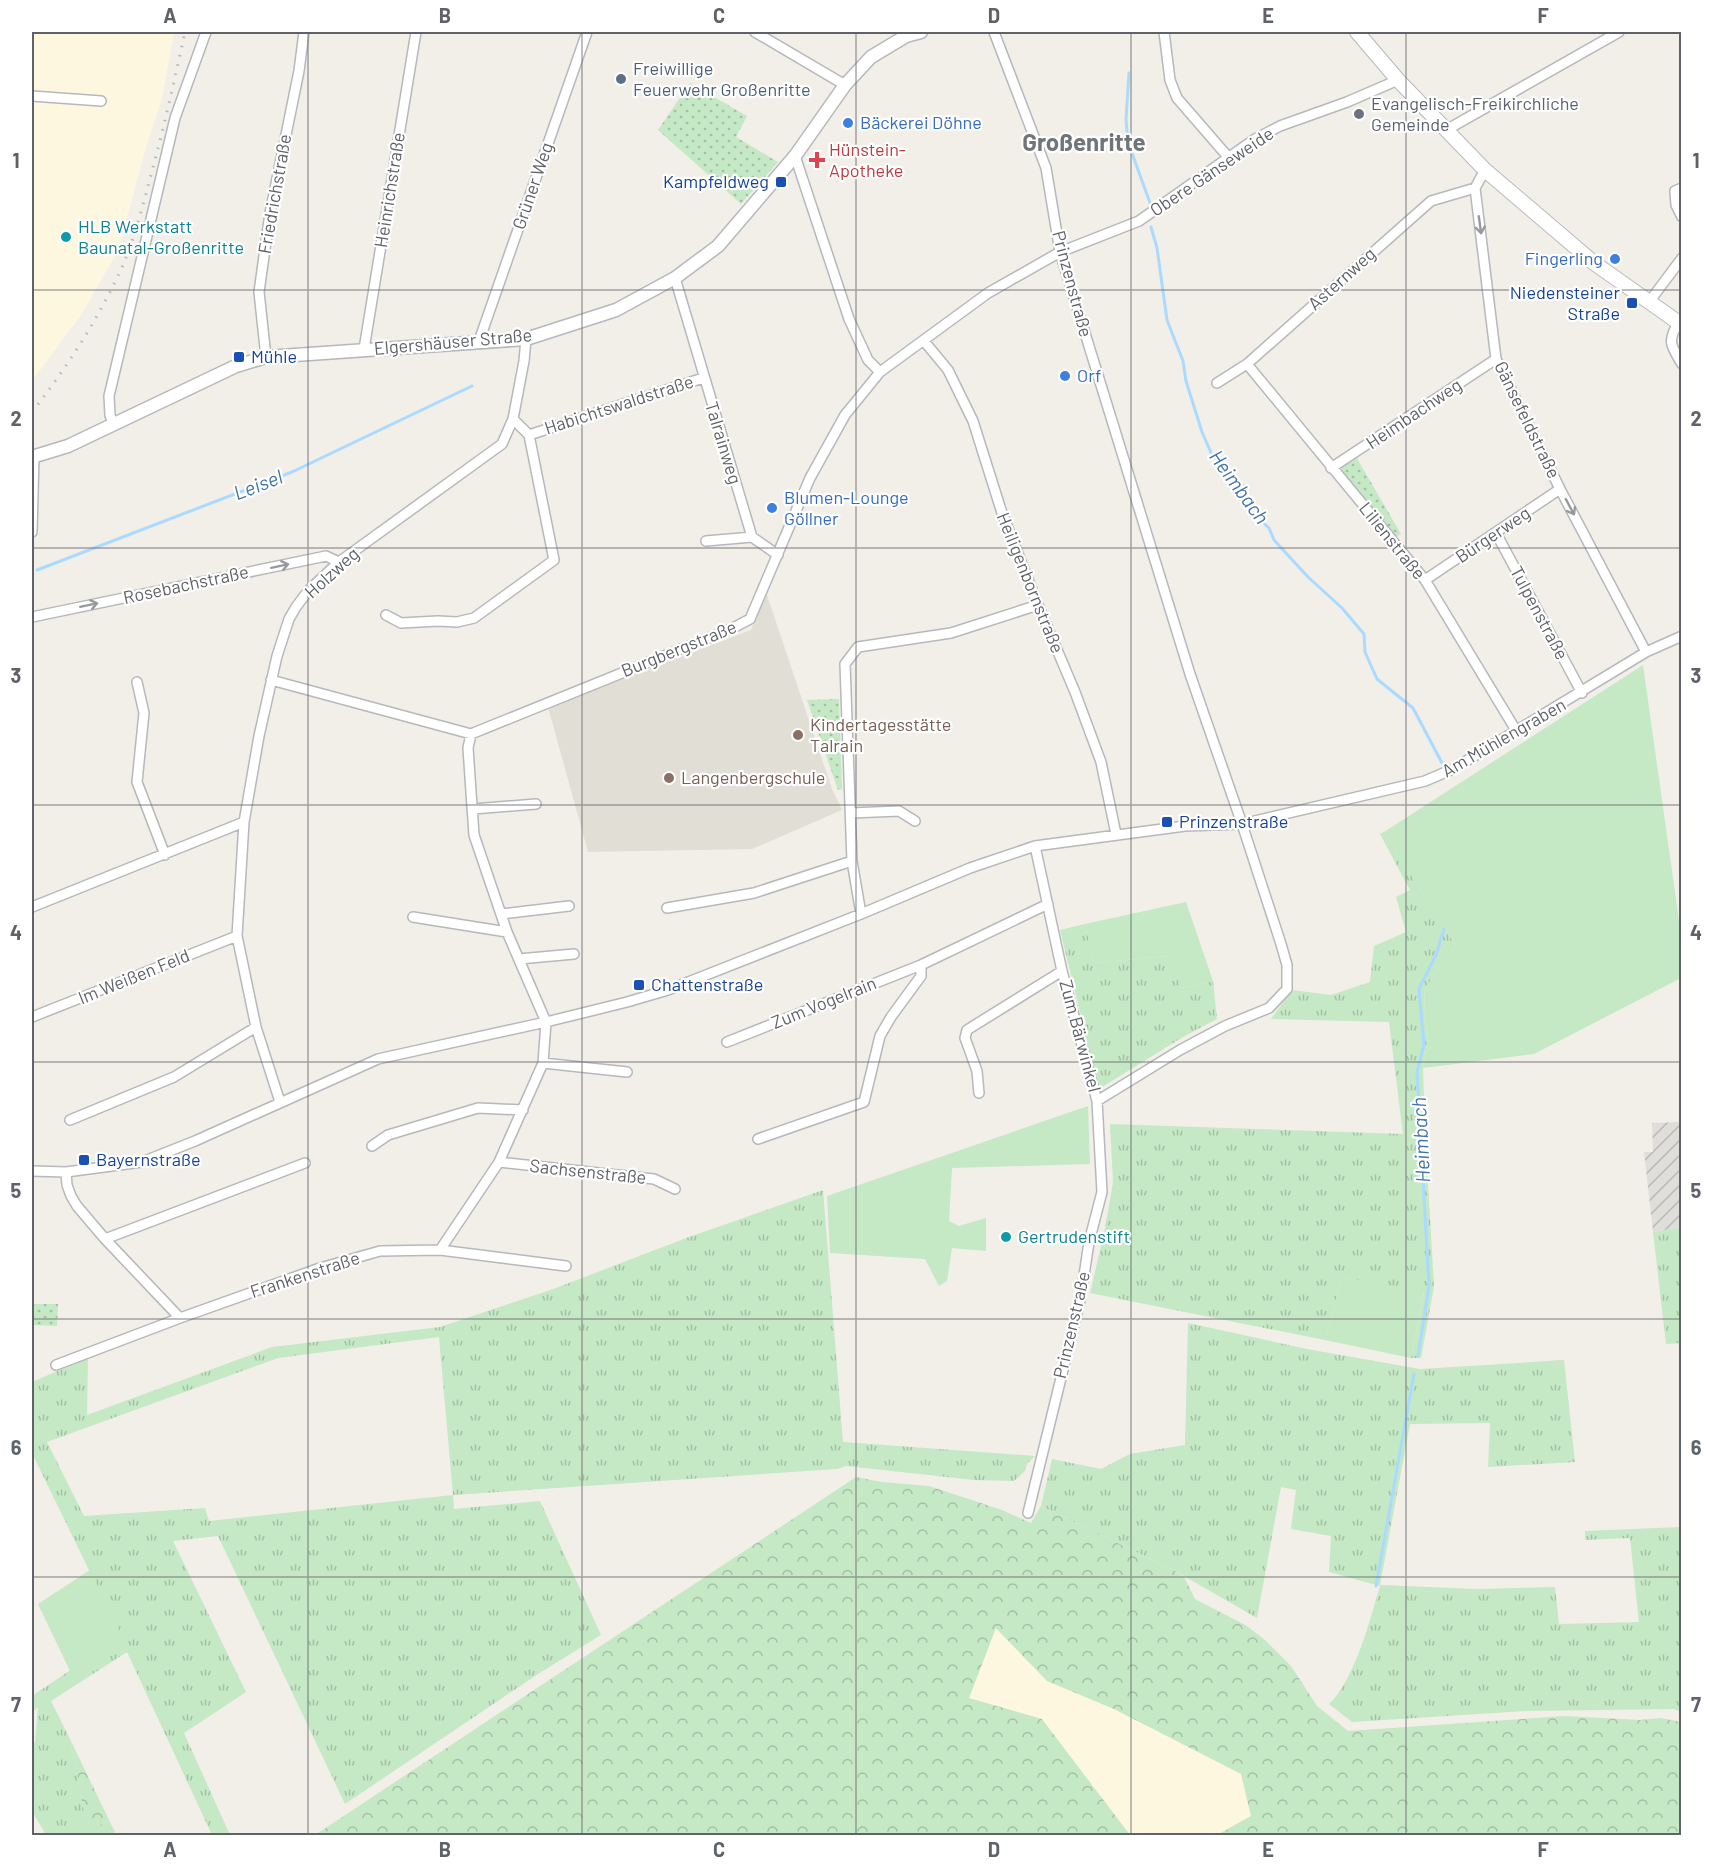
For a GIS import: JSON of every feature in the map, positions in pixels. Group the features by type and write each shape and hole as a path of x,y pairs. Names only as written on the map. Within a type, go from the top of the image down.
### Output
{"main road":[{"path":"1357,32 1398,80 1448,129 1485,170 1594,263 1680,324"}],"street":[{"path":"112,424 109,396 175,118 206,32"},
{"name":"Friedrichstraße","path":"266,357 259,292 270,213 299,71 304,32"},
{"name":"Heinrichstraße","path":"364,349 416,32"},
{"name":"Grüner Weg","path":"479,341 587,32"},
{"path":"755,32 845,85"},
{"name":"Elgershäuser Straße","path":"33,457 68,446 236,366 266,357 526,339 616,310 675,278 718,246 795,156 845,85 871,57 906,36 921,32"},
{"name":"Prinzenstraße","path":"994,32 1046,168 1060,252 1190,674 1242,824 1287,965 1287,989 1269,1008 1226,1026 1180,1050 1097,1101 1102,1192 1089,1242 1081,1296 1028,1513"},
{"path":"1164,32 1170,80 1177,98 1230,158"},
{"path":"1448,129 1619,32"},
{"name":"Obere Gänseweide","path":"1060,252 1139,221 1255,139 1280,126 1347,102 1398,80"},
{"path":"32,96 101,101"},
{"path":"795,156 849,319 868,360 880,372"},
{"path":"1474,188 1485,170"},
{"name":"Gänsefeldstraße","path":"1474,188 1496,359 1560,489 1646,652"},
{"name":"Asternweg","path":"1216,383 1246,364 1431,201 1474,188"},
{"path":"1682,188 1675,191 1676,205 1682,217"},
{"name":"Burgbergstraße","path":"471,734 733,628 750,619 810,478 845,415 880,372 988,293 1060,252"},
{"path":"1649,302 1682,258"},
{"name":"Talrainweg","path":"675,278 752,537"},
{"path":"1680,324 1671,334 1671,345 1682,364"},
{"name":"Holzweg","path":"280,1102 256,1026 237,936 244,822 259,736 281,639 289,619 308,591 339,562 502,444 513,419 526,339"},
{"name":"Heiligenbornstraße","path":"924,341 948,370 973,421 1002,513 1101,762 1116,834"},
{"name":"Heimbachweg","path":"1332,468 1496,359"},
{"name":"Lilienstraße","path":"1246,364 1425,580 1517,732"},
{"name":"Habichtswaldstraße","path":"386,615 401,623 458,621 474,618 554,560 529,435 703,378"},
{"path":"513,419 529,435"},
{"path":"32,532 33,457"},
{"name":"Bürgerweg","path":"1425,580 1560,489"},
{"name":"Tulpenstraße","path":"1496,533 1582,693"},
{"path":"706,541 752,537 778,555"},
{"name":"Rosebachstraße","path":"32,617 326,556 339,562"},
{"path":"861,914 852,861 845,664 858,647 951,633 1038,606"},
{"name":"Am Mühlengraben","path":"1242,824 1425,781 1453,770 1646,652 1682,636"},
{"path":"271,680 471,734 468,747 474,835 507,932 546,1022"},
{"path":"137,682 144,712 137,782 165,855"},
{"path":"472,809 536,804"},
{"path":"851,813 899,811 915,821"},
{"path":"32,907 244,822"},
{"path":"32,1171 66,1172 142,1162 195,1141 378,1059 546,1022 668,990 861,914 970,868 1035,846 1185,826 1242,824"},
{"name":"Zum Bärwinkel","path":"1035,846 1062,971 1097,1101"},
{"path":"667,908 754,892 852,861"},
{"name":"Zum Vogelrain","path":"727,1042 921,965 1048,904"},
{"path":"501,914 569,906"},
{"path":"413,917 507,932"},
{"name":"Im Weißen Feld","path":"32,1017 237,936"},
{"path":"519,959 574,954"},
{"name":"Zum Vogelrain","path":"758,1139 864,1102 879,1036 921,976 921,965"},
{"name":"Zum Bärwinkel","path":"979,1093 977,1071 965,1038 967,1030 1062,971"},
{"name":"Sachsenstraße","path":"440,1250 499,1162 543,1063 546,1022"},
{"path":"70,1120 174,1077 256,1026"},
{"path":"543,1063 627,1072"},
{"path":"372,1146 388,1135 478,1108 523,1110"},
{"name":"Sachsenstraße","path":"499,1162 654,1179 675,1189"},
{"path":"105,1239 305,1163"},
{"path":"66,1172 71,1196 105,1239 180,1318"},
{"name":"Frankenstraße","path":"56,1365 320,1268 380,1251 440,1250 566,1266"}],"shaded area":[{"path":"32,32 174,32 162,99 145,150 119,249 81,315 32,381"},
{"name":"Langenbergschule","path":"766,592 832,789 842,810 752,849 588,852 548,707 751,630"},
{"path":"1681,1122 1681,1227 1653,1232 1644,1152 1653,1152 1652,1123"},
{"path":"995,1628 1047,1681 1114,1709 1241,1774 1251,1816 1217,1835 1130,1835 1101,1796 969,1698"}],"green space":[{"path":"690,83 747,116 736,137 778,162 741,204 658,130"},
{"path":"1355,455 1401,534 1394,538 1343,475 1341,465"},
{"path":"1643,665 1681,935 1681,978 1534,1054 1423,1068 1428,1037 1424,1012 1425,988 1456,946 1384,832"},
{"path":"839,699 842,789 838,790 807,700"},
{"path":"1384,832 1456,946 1425,988 1424,1012 1428,1037 1423,1068 1434,1287 1421,1358 1411,1358 1424,1292 1342,1278 1325,1340 1090,1293 1113,1182 1110,1124 1403,1134 1389,1022 1271,1019 1292,990 1331,995 1370,982 1374,946 1406,932 1396,897 1410,890 1380,834"},
{"path":"1186,902 1213,981 1181,988 1167,956 1094,963 1085,924"},
{"path":"1085,924 1094,963 1168,956 1181,988 1213,981 1217,1019 1183,1037 1099,1089 1060,930"},
{"path":"1088,1106 1090,1164 952,1168 949,1221 959,1226 986,1218 986,1251 952,1248 947,1281 939,1286 925,1259 830,1253 827,1196"},
{"path":"823,1190 843,1442 1035,1456 1027,1464 1025,1471 1014,1481 974,1480 846,1466 837,1469 453,1495 454,1509 540,1501 601,1635 538,1674 345,1804 218,1536 173,1541 246,1692 184,1733 230,1835 212,1835 127,1652 51,1701 70,1739 88,1831 109,1820 115,1832 109,1836 46,1835 32,1811 32,1743 35,1742 38,1707 32,1712 32,1696 121,1636 32,1453 32,1382 88,1358 87,1415 272,1347 440,1327 556,1288 689,1237","holes":["439,1337 453,1495 209,1521 205,1508 84,1516 47,1442 278,1358"]},
{"path":"1681,1227 1681,1343 1666,1344 1653,1232"},
{"path":"1342,1278 1424,1291 1411,1358 1325,1340"},
{"path":"32,1304 58,1304 57,1326 32,1325"},
{"path":"1188,1323 1307,1349 1420,1369 1564,1360 1575,1462 1488,1467 1490,1423 1410,1424 1380,1585 1476,1589 1555,1587 1559,1624 1639,1622 1630,1538 1585,1540 1585,1531 1681,1527 1681,1712 1674,1709 1527,1711 1352,1722 1329,1704 1347,1680 1354,1665 1380,1586 1329,1572 1331,1536 1291,1529 1296,1490 1281,1487 1257,1618 1175,1571 1041,1506 1052,1459 1101,1469 1130,1454 1185,1445"},
{"path":"856,1477 929,1486 1002,1510 1031,1523 1041,1506 1175,1571 1184,1577 1195,1599 1247,1626 1265,1640 1291,1666 1317,1706 1348,1731 1565,1716 1640,1720 1661,1718 1681,1722 1681,1835 1217,1835 1251,1816 1241,1774 1114,1709 1047,1681 996,1628 969,1698 1042,1719 1130,1835 315,1835"},
{"path":"90,1570 122,1636 70,1671 38,1604"},
{"path":"70,1739 109,1820 88,1832"}],"waterway":[{"name":"Heimbach","path":"1129,73 1126,120 1128,142 1150,203"},
{"name":"Heimbach","path":"1151,227 1157,248 1167,320 1183,361 1186,381 1202,432 1212,455 1243,486 1251,511 1269,528 1274,540 1308,577 1342,608 1364,634 1365,652 1377,679 1413,708 1442,763"},
{"name":"Leisel","path":"37,570 292,472 472,386"},
{"name":"Heimbach","path":"1418,1356 1429,1286 1417,1072 1424,1045 1419,989 1436,955 1444,929"},
{"name":"Heimbach","path":"1376,1586 1414,1374"}],"railway":[{"path":"32,412 82,341 123,265 138,224 185,32"}],"place":[{"name":"Freiwillige Feuerwehr Großenritte","path":"621,79"},
{"name":"Evangelisch-Freikirchliche Gemeinde","path":"1359,114"},
{"name":"Bäckerei Döhne","path":"848,123"},
{"name":"Hünstein- Apotheke","path":"817,160"},
{"name":"Kampfeldweg","path":"781,182"},
{"name":"HLB Werkstatt Baunatal-Großenritte","path":"66,237"},
{"name":"Fingerling","path":"1615,259"},
{"name":"Niedensteiner Straße","path":"1632,303"},
{"name":"Mühle","path":"239,357"},
{"name":"Orf","path":"1065,376"},
{"name":"Blumen-Lounge Göllner","path":"772,508"},
{"name":"Kindertagesstätte Talrain","path":"798,735"},
{"name":"Langenbergschule","path":"669,778"},
{"name":"Prinzenstraße","path":"1167,822"},
{"name":"Chattenstraße","path":"639,985"},
{"name":"Bayernstraße","path":"84,1160"},
{"name":"Gertrudenstift","path":"1006,1237"}],"district":[{"name":"Großenritte","path":"1084,143"}]}
